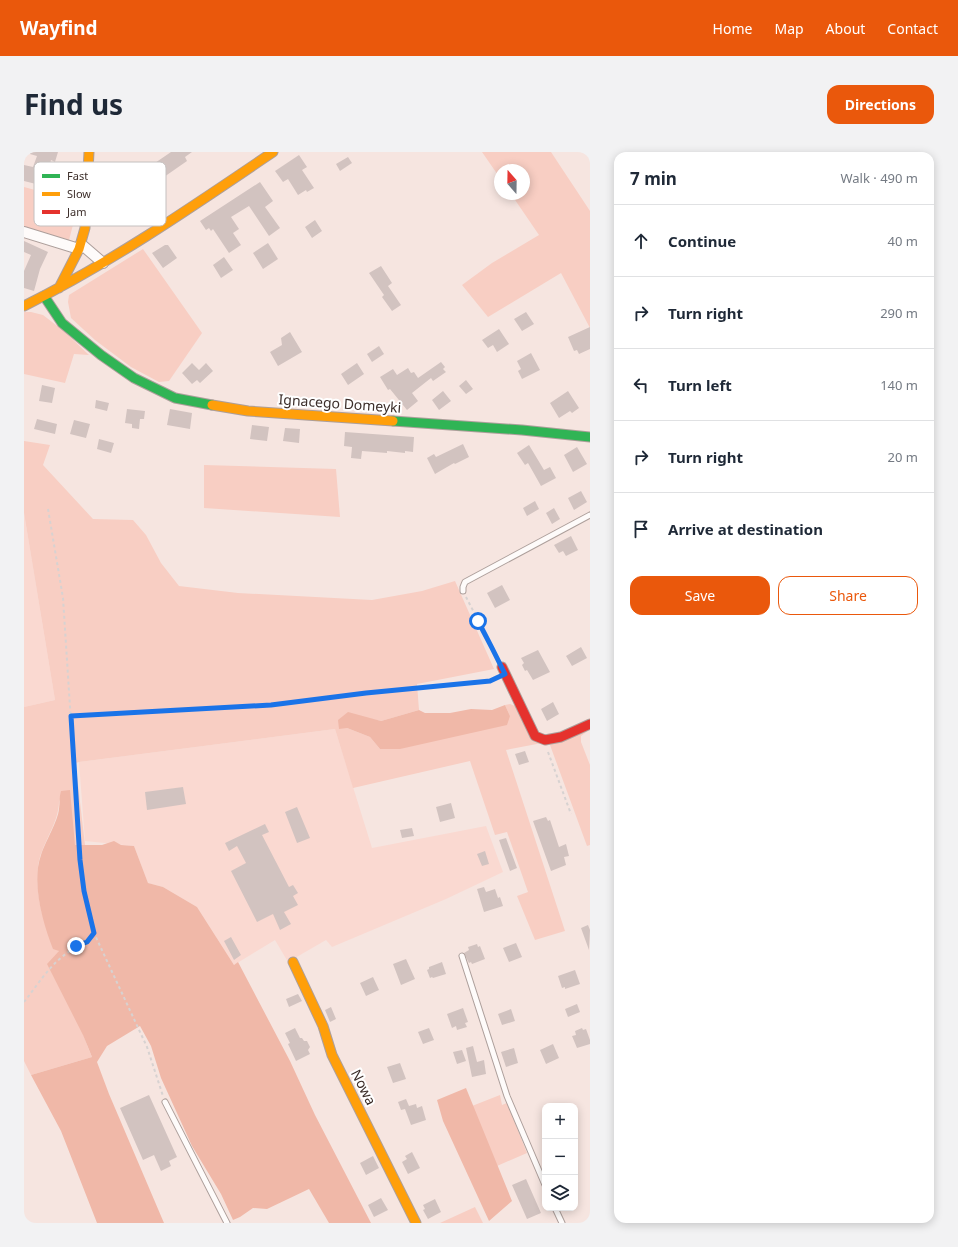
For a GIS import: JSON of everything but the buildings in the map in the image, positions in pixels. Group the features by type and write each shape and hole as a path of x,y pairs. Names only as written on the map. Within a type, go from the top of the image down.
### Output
{"street":[{"path":"88,162 89,152"},
{"path":"166,224 272,152"},
{"path":"59,288 81,243 85,226"},
{"path":"24,306 103,263 163,226"},
{"path":"24,232 81,243 103,263"},
{"name":"Ignacego Domeyki","path":"44,296 62,323 101,355 134,378 175,398 248,411 522,430 590,437"},
{"path":"503,670 535,736 545,740 562,737 590,724"},
{"name":"Nowa","path":"293,962 323,1026 332,1055 416,1223"}],"lane":[{"path":"463,591 465,582 590,515"},
{"path":"462,956 506,1096 542,1179"},
{"path":"165,1102 227,1223"},
{"path":"556,1211 562,1223"}],"path":[{"path":"48,509 63,598 80,860 84,891 94,933 147,1047 165,1102"},
{"path":"71,716 271,705 366,693 490,681 503,670 463,591"},
{"path":"545,740 571,814"},
{"path":"24,1002 61,957 76,946 87,942 94,933"}],"shaded area":[{"path":"482,152 551,152 590,211 590,328 561,273 488,317 462,285 492,263 539,235 515,200 530,200 530,164 494,164 494,169"},
{"path":"24,187 34,190 34,226 73,226 69,240 24,229"},
{"path":"143,249 202,333 169,381 159,382 131,367 95,340 71,318 68,302 69,295"},
{"path":"24,312 43,315 65,332 89,355 74,354 65,383 24,374"},
{"path":"24,441 50,445 43,465 93,519 133,520 146,535 161,563 179,586 238,593 372,600 422,591 455,581 494,669 417,684 419,710 381,721 366,718 339,728 347,728 370,737 380,749 510,716 505,705 510,704 515,706 542,743 506,750 565,931 535,940 517,896 528,892 507,832 495,835 470,761 353,788 335,729 79,762 76,763 76,767 85,845 75,845 59,799 56,817 42,851 37,881 38,895 43,916 58,948 82,1031 92,1057 31,1075 24,1061 24,707 55,700 24,513"},
{"path":"204,465 336,469 340,517 204,508"},
{"path":"24,513 55,700 24,707"},
{"path":"505,705 510,716 507,725 400,749 380,749 370,737 347,728 339,729 338,720 348,712 381,721 419,710 425,713 450,713 471,709 492,710"},
{"path":"335,729 372,848 486,826 503,872 446,899 332,947 326,940 288,962 275,940 234,965 197,907 163,887 148,883 134,846 85,841 79,762"},
{"path":"589,730 581,736 581,742 590,765 590,845 587,846 550,745"},
{"path":"70,790 75,845 102,845 114,841 121,845 134,846 148,883 163,887 197,907 234,965 238,962 290,1061 315,1115 371,1223 329,1223 309,1189 267,1209 253,1208 233,1220 221,1194 192,1146 161,1078 151,1046 140,1026 107,1046 97,1062 109,1094 164,1223 97,1223 61,1131 31,1075 92,1057 83,1035 47,964 59,951 53,949 49,939 42,915 37,878 41,855 58,814 61,791"},
{"path":"466,1088 512,1201 489,1221 443,1121 437,1100"},
{"path":"500,1095 502,1105 507,1103 527,1153 497,1166 472,1106"},
{"path":"475,1207 483,1223 440,1223"}],"traffic: fast":[{"path":"44,296 62,323 101,355 134,378 175,398 212,405"},
{"path":"393,421 522,430 590,437"}],"traffic: slow":[{"path":"88,162 89,152"},
{"path":"166,223 273,152"},
{"path":"59,288 79,249 85,226"},
{"path":"24,306 89,271 162,226"},
{"path":"212,405 248,411 393,421"},
{"path":"293,962 323,1026 332,1055 416,1223"}],"traffic: jam":[{"path":"502,667 535,736 545,740 561,737 590,724"}],"route":[{"path":"76,946 87,942 94,933 84,891 80,860 71,716 271,705 366,693 490,681 505,674 478,621"}]}
